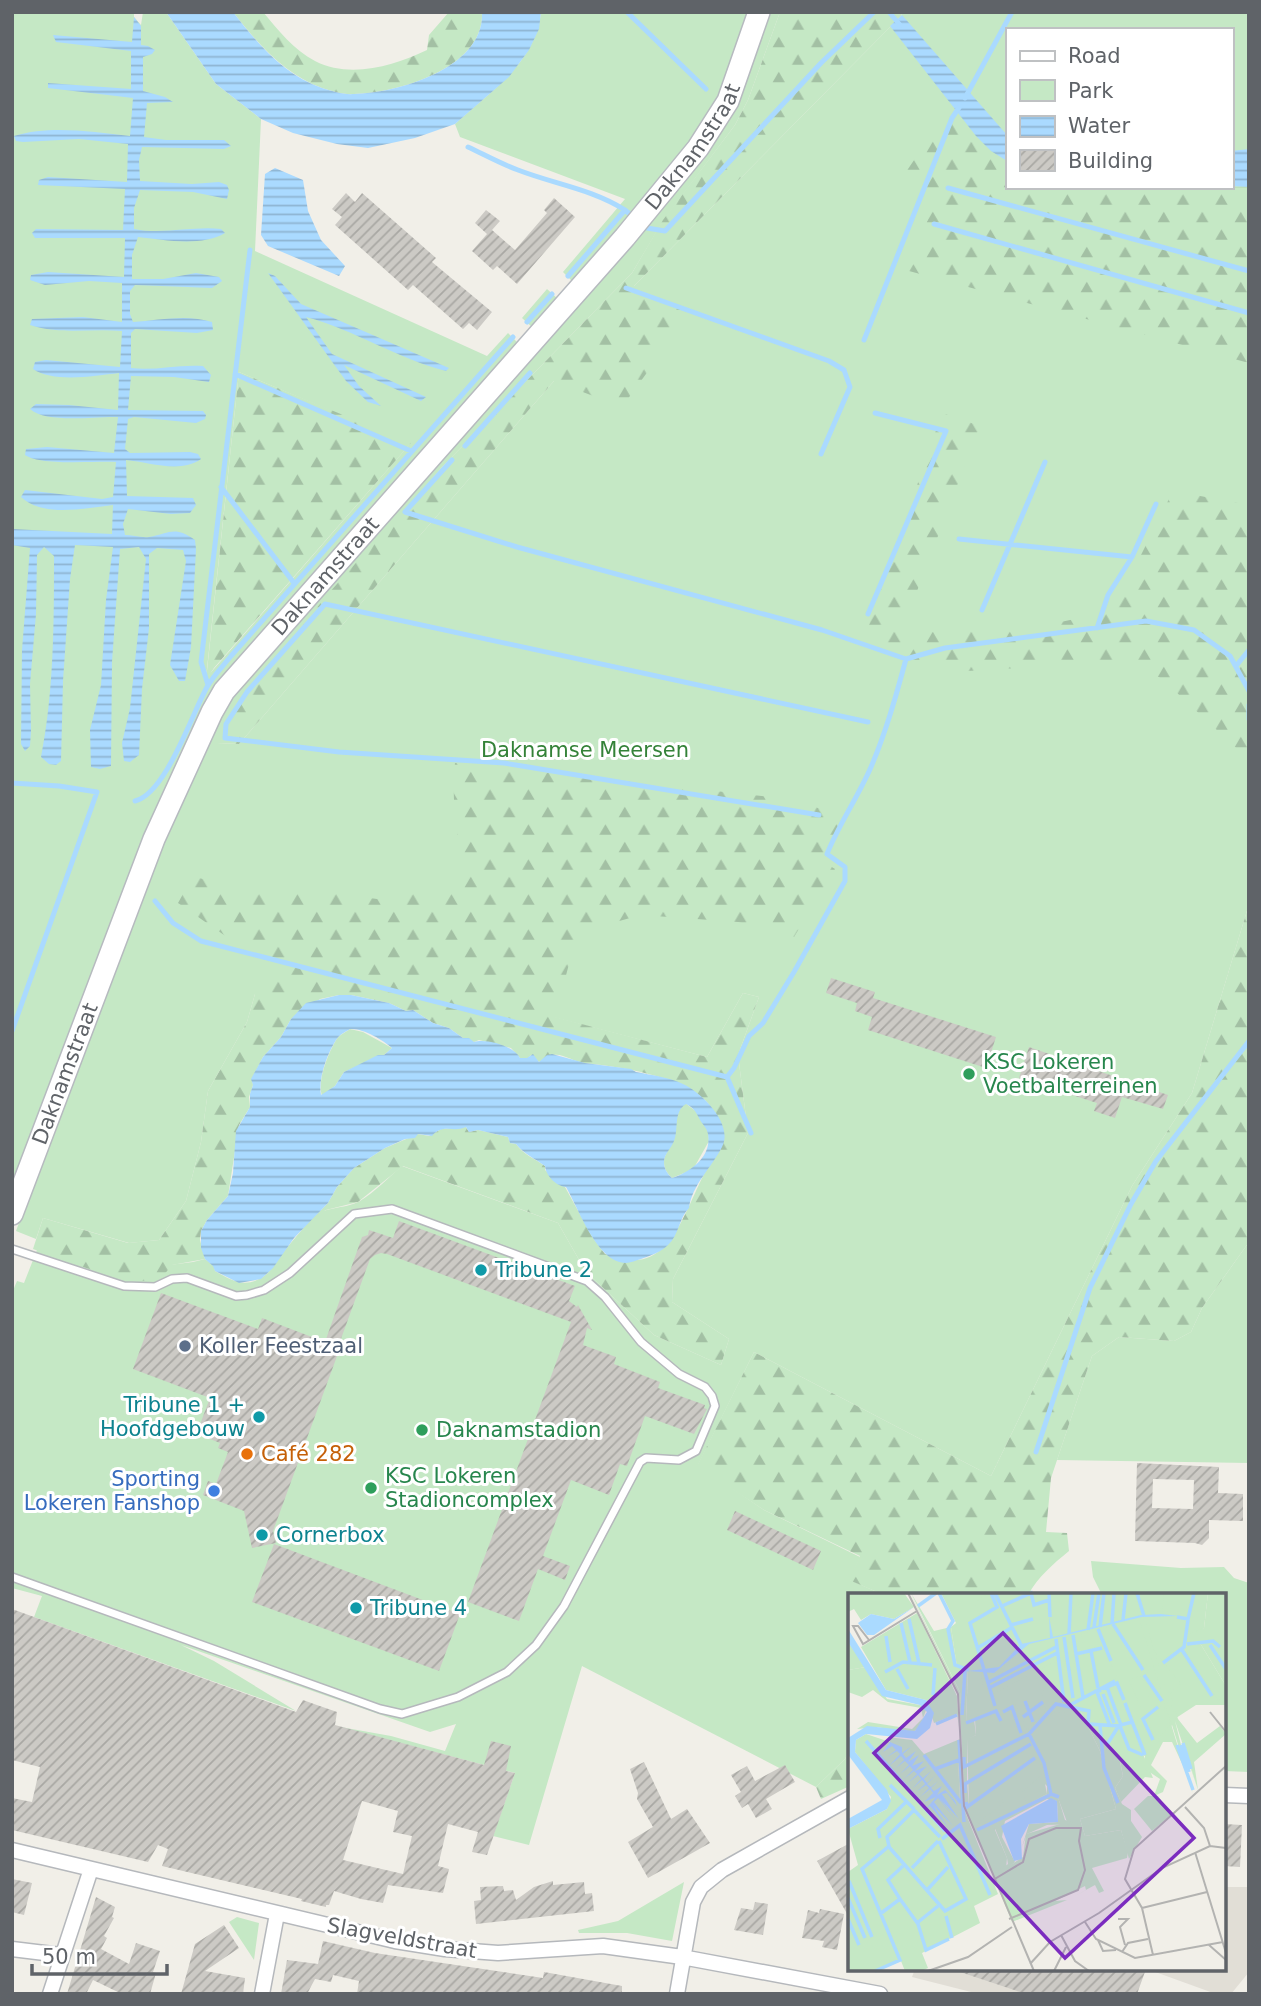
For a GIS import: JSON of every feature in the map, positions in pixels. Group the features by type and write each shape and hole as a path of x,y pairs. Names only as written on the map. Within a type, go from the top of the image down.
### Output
{"street":[{"name":"Daknamstraat","path":"12,1214 154,839 224,691 625,237 698,148 728,101 759,12"},
{"path":"1226,1795 1249,1796"},
{"path":"677,1994 693,1902 701,1887 722,1870 848,1799"},
{"name":"Slagveldstraat","path":"12,1850 395,1941 445,1949 498,1953 603,1946 682,1957 880,1994"},
{"path":"50,1994 91,1869"},
{"path":"262,1994 277,1914"},
{"path":"12,1948 61,1955"}],"lane":[{"path":"12,1249 124,1286 155,1287 172,1279 187,1278 236,1296 247,1295 264,1290 290,1273 354,1214 391,1209 587,1281 605,1297 641,1342 679,1374 705,1387 715,1406 696,1451 679,1460 646,1458 640,1462 564,1606 536,1645 507,1672 483,1686 433,1706 402,1714 380,1709 12,1577"}],"shaded area":[{"path":"1226,1887 1249,1887 1249,1972 1231,1994 1216,1994 1153,1971 1226,1971"},
{"path":"914,1971 1134,1971 1127,1994 979,1994 912,1977"}],"green space":[{"path":"12,12 134,12 134,17 141,25 143,12 166,12 216,84 261,119 255,251 487,356 508,333 518,343 232,670 12,1193","holes":["239,372 410,444 206,678"]},
{"path":"233,12 263,12 287,39 315,61 357,70 400,61 427,50 429,35 449,12 482,12 479,32 469,48 436,74 393,89 350,94 322,88 296,75 262,46"},
{"path":"541,12 752,12 728,79 698,135 639,208 572,281 563,272 625,199 460,137 455,124 496,88 521,61 537,30"},
{"name":"Daknamse Meersen","path":"768,12 780,12 748,100 735,125 663,221 632,273 442,467 246,695 217,743 239,744 554,381 691,312 633,287 902,15 900,12 1249,12 1249,904 1192,1093 1132,1186 991,1476 754,1352 698,1465 764,1510 860,1557 850,1580 879,1593 848,1593 848,1754 816,1787 582,1666 529,1845 493,1836 515,1773 335,1726 391,1736 445,1751 456,1724 430,1732 181,1645 214,1661 296,1711 34,1617 42,1596 12,1588 12,1293 17,1281 24,1283 46,1227 153,1267 205,1259 214,1266 215,1271 232,1280 243,1283 255,1281 269,1272 314,1216 360,1201 402,1166 558,1223 586,1272 654,1335 721,1365 729,1339 672,1302 673,1279 748,1133 738,1055 759,997 743,993 707,1057 418,982 255,994 247,1022 208,1091 201,1142 186,1201 159,1240 129,1243 43,1218 36,1239 16,1231 135,906 212,731 237,690 745,82"},
{"path":"780,12 900,12 902,15 634,286 691,312 622,407 554,381 239,744 216,743 246,695 328,594 442,467 632,273 663,220 735,125 748,100"},
{"path":"953,104 984,142 1006,160 1006,189 1249,187 1249,363 909,271 937,194 903,176"},
{"path":"547,289 558,299 533,328 522,318"},
{"path":"239,372 411,443 206,680"},
{"path":"942,413 980,426 901,633 1032,628 1113,611 1173,491 1249,505 1249,760 1162,679 1138,665 1117,662 950,672 863,642"},
{"path":"455,763 772,797 844,814 827,864 835,869 794,937 738,922 641,915 583,931 569,964 555,1017 707,1057 743,993 759,997 738,1055 748,1133 673,1279 672,1302 729,1339 721,1365 654,1335 586,1272 558,1223 403,1166 358,1202 326,1210 313,1218 354,1168 385,1148 418,1134 429,1136 441,1129 466,1127 469,1132 478,1130 508,1137 510,1143 516,1144 545,1166 545,1170 565,1187 593,1238 605,1254 632,1260 649,1257 663,1248 684,1217 701,1179 721,1149 717,1123 710,1105 680,1085 648,1074 580,1062 561,1055 551,1055 539,1062 531,1055 527,1059 520,1058 511,1048 463,1038 413,1010 406,1011 389,1003 351,995 320,999 291,1019 281,1037 263,1057 252,1079 250,1107 239,1125 228,1196 201,1231 200,1240 205,1259 172,1265 159,1278 145,1281 95,1271 33,1249 43,1218 128,1243 159,1240 186,1201 201,1142 208,1091 247,1022 255,994 272,964 237,944 178,903 193,876 241,891 297,888 377,899 437,891 462,868 454,803"},
{"path":"1249,904 1249,1242 1202,1308 1191,1332 1174,1341 1119,1337 1092,1356 1051,1478 1046,1532 1067,1533 1069,1551 1041,1577 1029,1593 879,1593 849,1580 860,1556 764,1510 697,1466 754,1352 991,1476 1132,1186 1192,1093"},
{"path":"350,1029 363,1032 392,1048 384,1055 344,1072 335,1086 322,1096 322,1075 330,1052 337,1038"},
{"path":"685,1103 697,1112 708,1131 709,1141 695,1166 672,1178 665,1169 664,1159 672,1144 679,1111"},
{"path":"1249,1242 1249,1463 1057,1460 1092,1356 1119,1337 1174,1341 1191,1332 1202,1308"},
{"path":"1091,1561 1181,1568 1224,1567 1234,1578 1249,1583 1249,1772 1226,1771 1226,1593 1101,1593 1093,1577"},
{"path":"848,1754 848,1787 821,1799 816,1787"},
{"path":"684,1882 672,1941 627,1933 579,1933 578,1930 618,1921"},
{"path":"237,1917 259,1923 254,1960 229,1922"}],"water":[{"path":"166,12 233,12 272,57 295,75 322,88 350,94 393,89 436,74 469,48 479,32 482,12 541,12 539,29 529,50 509,77 455,124 415,138 368,148 337,144 293,133 261,119 216,84"},
{"path":"902,15 1006,134 1006,160 991,151 976,136 890,26"},
{"path":"134,17 141,26 141,45 155,50 143,57 143,91 173,102 147,103 144,137 166,140 224,140 231,146 224,149 142,147 139,160 140,181 192,184 219,182 227,185 229,190 227,199 193,192 140,190 134,208 134,229 156,231 210,228 221,229 225,233 194,241 138,237 132,255 132,279 163,279 196,273 219,277 222,281 212,288 135,285 130,291 130,314 133,322 193,318 212,322 213,330 197,333 135,329 131,333 131,368 203,366 211,375 209,382 174,377 131,376 128,410 203,411 206,415 205,419 196,423 134,417 128,419 125,449 130,453 190,452 198,454 201,459 184,466 126,460 127,496 193,498 196,505 190,513 171,514 128,509 123,524 125,535 146,537 176,532 195,540 191,647 185,681 179,681 170,665 186,561 183,550 157,548 149,554 149,628 142,689 139,755 130,762 124,761 122,743 130,708 146,559 139,547 120,549 112,662 111,766 100,769 91,767 90,730 101,685 106,600 113,547 75,545 63,681 61,761 56,765 49,764 41,757 51,682 54,556 44,547 37,555 36,614 30,684 31,731 30,746 25,751 21,744 22,650 30,548 12,545 12,529 112,534 113,505 52,510 41,508 21,497 25,490 102,499 113,497 116,462 55,462 25,455 26,449 47,447 114,453 118,417 59,418 37,414 30,409 36,404 118,410 119,373 63,377 33,369 35,362 46,360 120,367 122,331 64,331 30,325 32,319 83,317 122,322 122,283 89,281 45,285 30,280 31,275 48,272 124,277 125,238 35,238 32,233 36,229 123,230 125,189 38,185 39,180 48,177 127,182 128,144 79,139 23,142 16,141 14,136 57,130 130,136 133,98 48,88 48,83 131,89 131,51 56,42 53,35 132,42"},
{"path":"1249,149 1249,187 1233,186 1233,151"},
{"path":"275,168 303,180 308,211 321,240 345,266 339,276 268,246 261,235 265,174"},
{"path":"268,273 275,276 301,304 449,368 446,371 428,366 342,329 306,317 332,354 426,397 421,401 344,365 359,386 381,406 368,402 346,381"},
{"path":"339,995 351,995 389,1003 406,1011 413,1010 463,1038 474,1042 499,1044 512,1050 520,1058 533,1054 539,1062 552,1054 585,1063 631,1069 677,1082 699,1094 714,1110 724,1129 722,1147 698,1184 672,1241 655,1254 626,1263 616,1261 606,1254 597,1244 566,1187 555,1183 549,1177 545,1166 516,1144 510,1143 508,1137 478,1130 469,1132 466,1127 440,1130 432,1136 418,1134 415,1138 405,1139 385,1148 354,1168 337,1187 328,1203 294,1238 273,1268 261,1279 239,1283 215,1271 205,1259 201,1248 201,1231 228,1196 233,1173 236,1131 250,1107 253,1085 251,1079 263,1057 306,1003","holes":["350,1029 367,1032 392,1048 384,1055 378,1055 344,1072 335,1086 321,1095 322,1074 329,1052 337,1038","686,1104 694,1110 706,1128 707,1150 692,1168 672,1178 665,1169 664,1159 674,1141 679,1111"]}],"building":[{"path":"346,193 355,202 362,193 436,258 432,262 492,312 477,330 469,323 463,329 413,285 408,290 335,225 342,217 332,209"},
{"path":"554,198 575,217 517,284 497,266 493,270 472,251 487,234 475,223 486,210 500,221 492,230 515,250 547,213 544,210"},
{"path":"831,978 875,992 873,998 996,1037 986,1068 868,1030 872,1017 855,1011 857,1003 826,993"},
{"path":"1029,1047 1168,1095 1163,1109 1122,1097 1115,1118 1094,1111 1097,1103 1019,1078"},
{"path":"399,1221 575,1286 569,1301 577,1307 578,1305 592,1330 587,1328 583,1345 616,1357 614,1364 660,1382 658,1388 705,1405 704,1408 707,1409 694,1434 645,1416 627,1466 620,1464 609,1495 571,1480 543,1556 570,1566 565,1580 538,1569 519,1621 468,1602 571,1322 387,1254 375,1255 370,1259 273,1531 276,1543 252,1548 244,1511 203,1495 208,1481 216,1484 228,1452 218,1448 220,1443 200,1435 203,1429 199,1427 210,1398 133,1369 161,1293 258,1329 262,1318 325,1342 362,1237 368,1235 369,1230 393,1238"},
{"path":"1137,1463 1219,1467 1218,1493 1243,1494 1243,1521 1209,1520 1209,1538 1202,1545 1135,1541","holes":["1153,1479 1194,1480 1193,1509 1152,1508"]},
{"path":"735,1511 821,1551 813,1570 727,1530"},
{"name":"Tribune 4","path":"274,1544 460,1614 439,1671 252,1602"},
{"path":"12,1609 296,1712 303,1700 337,1712 335,1725 484,1765 491,1741 511,1746 506,1771 515,1773 487,1855 472,1852 478,1832 448,1824 438,1866 449,1869 443,1893 388,1885 383,1903 334,1891 326,1907 162,1866 168,1849 158,1845 148,1862 12,1830 12,1798 32,1802 40,1767 12,1760","holes":["362,1801 398,1811 393,1832 412,1836 403,1874 343,1860"]},
{"path":"644,1762 671,1819 687,1809 710,1843 648,1878 628,1842 653,1827 637,1799 638,1793 630,1769"},
{"path":"785,1765 795,1782 766,1799 772,1809 756,1818 748,1804 742,1808 735,1796 741,1792 731,1775 747,1766 755,1781"},
{"path":"1226,1824 1242,1825 1240,1867 1226,1866"},
{"path":"848,1844 848,1915 817,1861"},
{"path":"12,1879 32,1883 24,1915 12,1912"},
{"path":"553,1881 553,1885 584,1882 585,1894 592,1893 594,1911 476,1924 474,1901 481,1900 480,1887 503,1886 504,1891 513,1890 516,1900 534,1887"},
{"path":"96,1897 115,1907 114,1918 104,1936 107,1938 101,1949 129,1964 136,1943 160,1951 150,1994 122,1994 93,1980 86,1994 67,1994"},
{"path":"755,1902 768,1904 763,1935 734,1930 741,1908 753,1910"},
{"path":"820,1909 844,1914 837,1950 822,1947 824,1941 802,1938 808,1910 819,1913"},
{"path":"224,1925 239,1948 205,1971 245,1978 243,1994 181,1994 195,1944"},
{"path":"323,1941 375,1953 543,1978 544,1972 622,1986 622,1994 357,1994 359,1981 333,1975 331,1982 315,1979 307,1994 281,1994 287,1960 318,1964"},
{"path":"1145,1971 1137,1994 1026,1994 960,1972"}],"waterway":[{"path":"627,12 706,89"},
{"path":"647,228 665,231 821,63 874,12"},
{"path":"889,12 900,25"},
{"path":"965,98 1012,12"},
{"path":"864,340 952,118 960,106"},
{"path":"468,147 512,168 586,192 625,210"},
{"path":"948,188 1249,271"},
{"path":"568,276 625,210 632,216"},
{"path":"934,224 1249,313"},
{"path":"208,685 201,662 250,250"},
{"path":"626,288 829,361 844,370 850,387 821,454"},
{"path":"527,322 552,294"},
{"path":"135,801 146,795 167,769 207,687 218,671 513,337"},
{"path":"465,446 530,373"},
{"path":"235,374 411,451"},
{"path":"868,614 946,431 875,413"},
{"path":"452,460 405,512 517,547 822,630 906,659"},
{"path":"982,610 1045,462"},
{"path":"221,487 294,583"},
{"path":"1097,628 1108,595 1132,557 1156,504"},
{"path":"959,539 1132,557"},
{"path":"819,815 504,763 339,752 225,738 226,724 247,692 325,604 868,722"},
{"path":"751,1133 727,1077 749,1036 763,1023 794,972 845,881 845,867 827,854 876,754 906,659 945,648 1146,621 1194,630 1230,656 1249,691"},
{"path":"1236,666 1249,650"},
{"path":"1249,705 1249,719"},
{"path":"12,783 97,792 12,1031"},
{"path":"155,901 173,923 201,941 727,1077"},
{"path":"1036,1452 1090,1288 1131,1204 1156,1161 1249,1041"}],"place":[{"name":"KSC Lokeren Voetbalterreinen","path":"969,1074"},
{"name":"Tribune 2","path":"481,1270"},
{"name":"Koller Feestzaal","path":"185,1346"},
{"name":"Tribune 1 + Hoofdgebouw","path":"259,1417"},
{"name":"Daknamstadion","path":"422,1430"},
{"name":"Café 282","path":"247,1454"},
{"name":"KSC Lokeren Stadioncomplex","path":"371,1488"},
{"name":"Sporting Lokeren Fanshop","path":"214,1491"},
{"name":"Cornerbox","path":"262,1535"},
{"name":"Tribune 4","path":"356,1608"}]}
